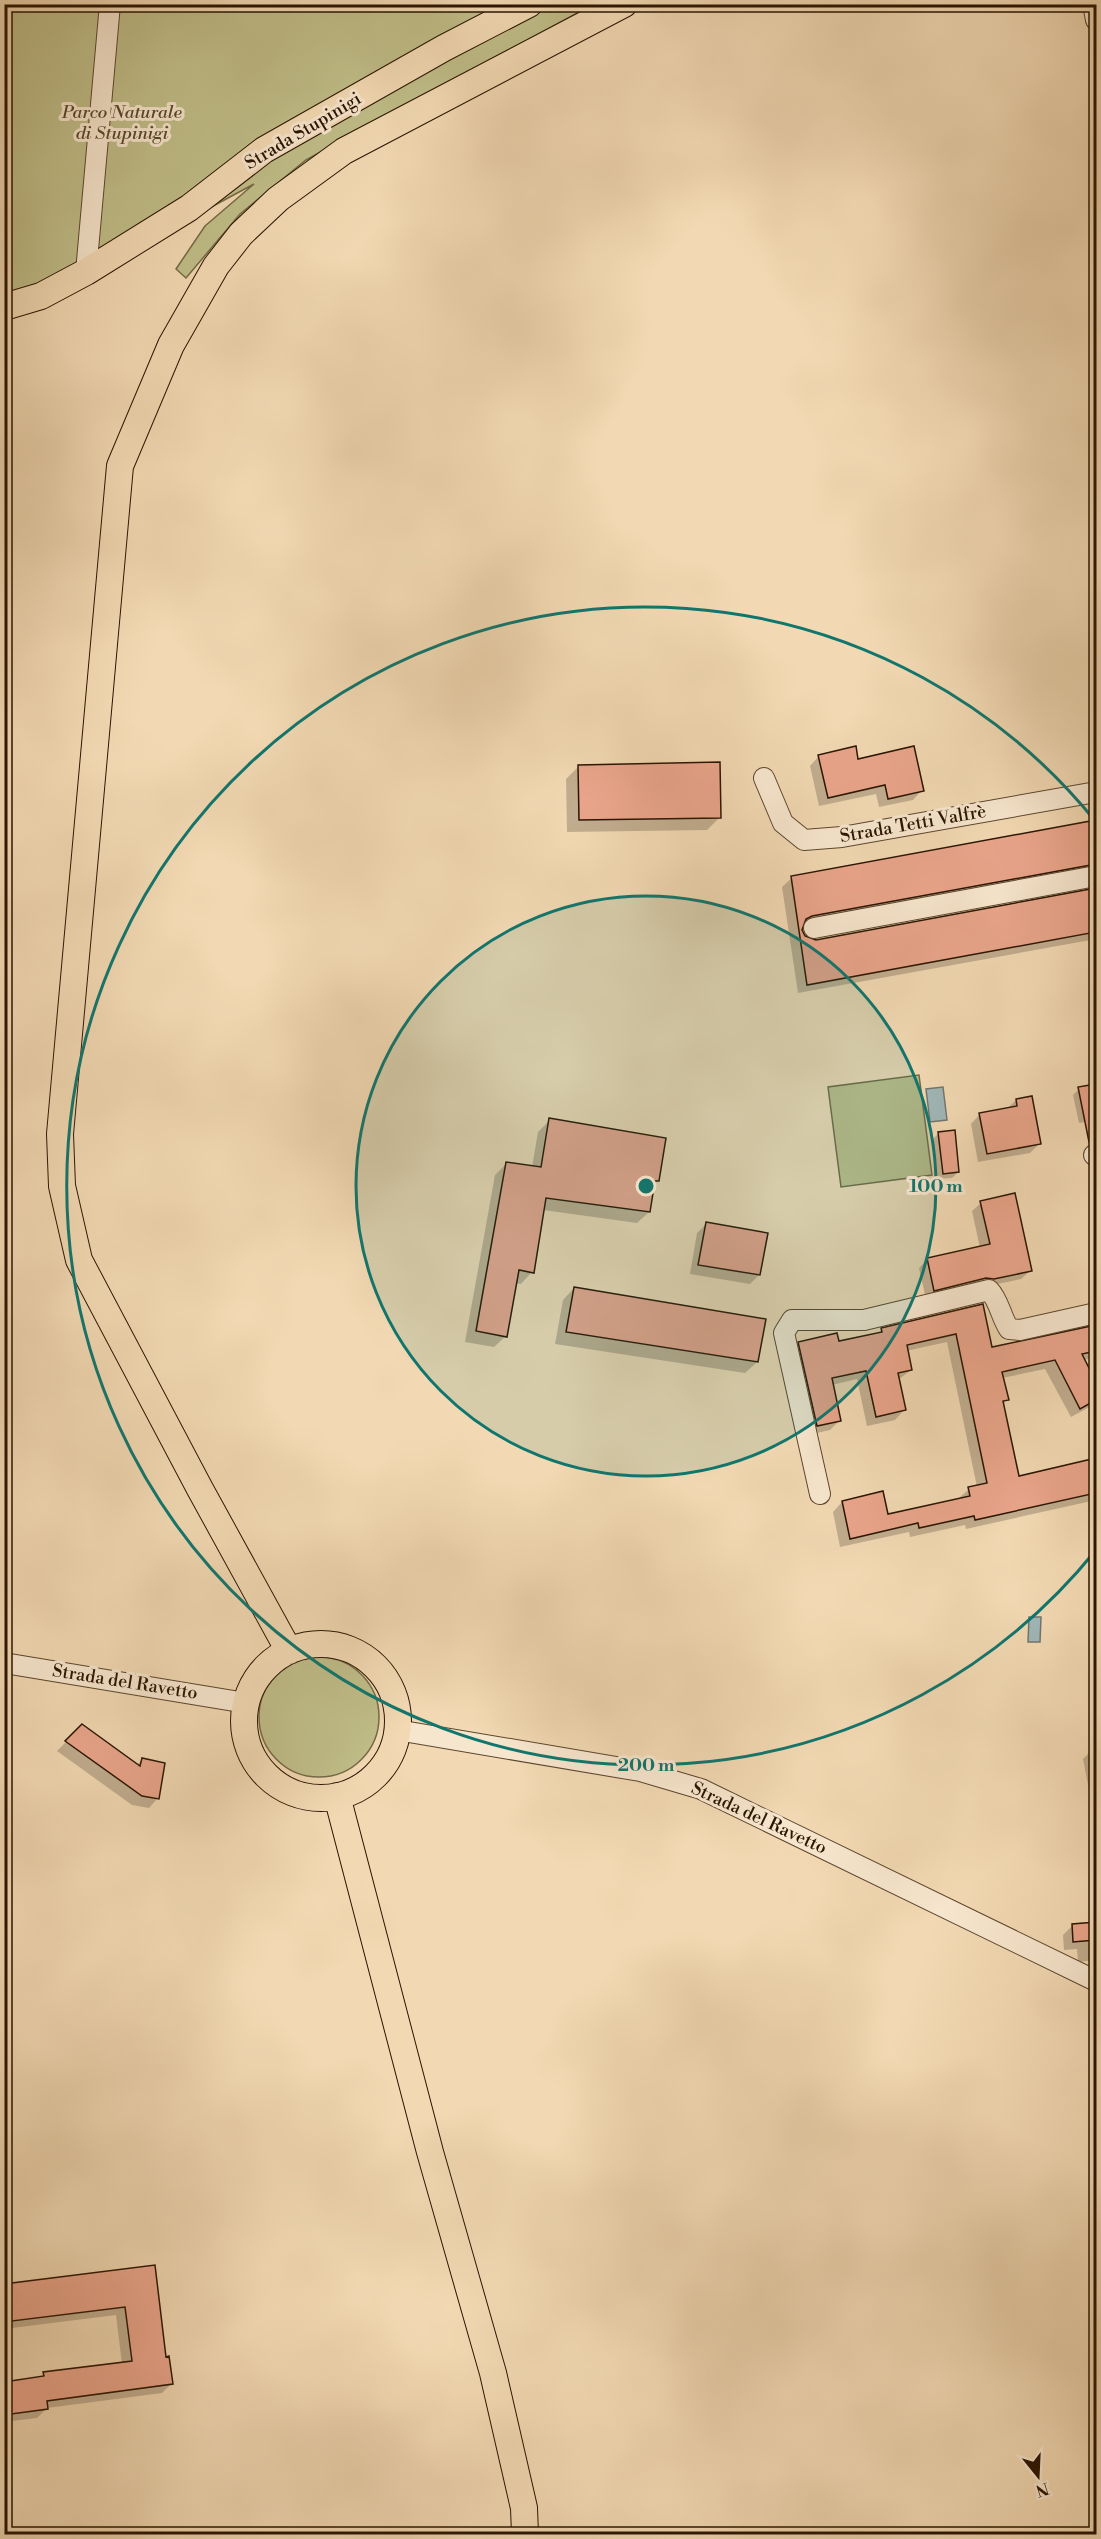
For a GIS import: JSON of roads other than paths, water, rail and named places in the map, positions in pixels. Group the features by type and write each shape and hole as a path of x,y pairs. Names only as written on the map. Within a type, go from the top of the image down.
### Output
{"main road":[{"name":"Strada Stupinigi","path":"4,308 41,296 86,272 189,208 264,150 444,48 529,4"},
{"path":"289,1651 79,1260 62,1186 60,1134 120,466 171,345 216,266 241,234 278,199 344,151 624,4"},
{"path":"314,1645 340,1646 356,1652 370,1662 382,1674 391,1689 397,1706 397,1730 390,1756 368,1782 353,1791 319,1798 294,1793 272,1780 260,1768 251,1753 244,1720 246,1703 252,1686 274,1660 289,1651 314,1645"},
{"path":"337,1796 430,2152 493,2373 524,2508 525,2535"}],"street":[{"path":"86,272 110,4"},
{"path":"1093,4 1096,20"},
{"name":"Strada Tetti Valfrè","path":"764,778 783,823 804,840 842,837 1096,792"},
{"path":"814,928 1096,876"},
{"path":"820,1494 784,1333 792,1320 864,1320 989,1290 995,1295 1001,1317 1009,1329 1020,1330 1096,1313"},
{"name":"Strada del Ravetto","path":"4,1663 246,1703"},
{"name":"Strada del Ravetto","path":"397,1730 640,1770 692,1786 1096,1981"}],"water":[{"path":"943,1087 947,1120 930,1122 926,1089"},
{"path":"1029,1617 1041,1617 1040,1642 1028,1642"}],"park label":[{"name":"Parco Naturale di Stupinigi","path":"122,122"}]}
